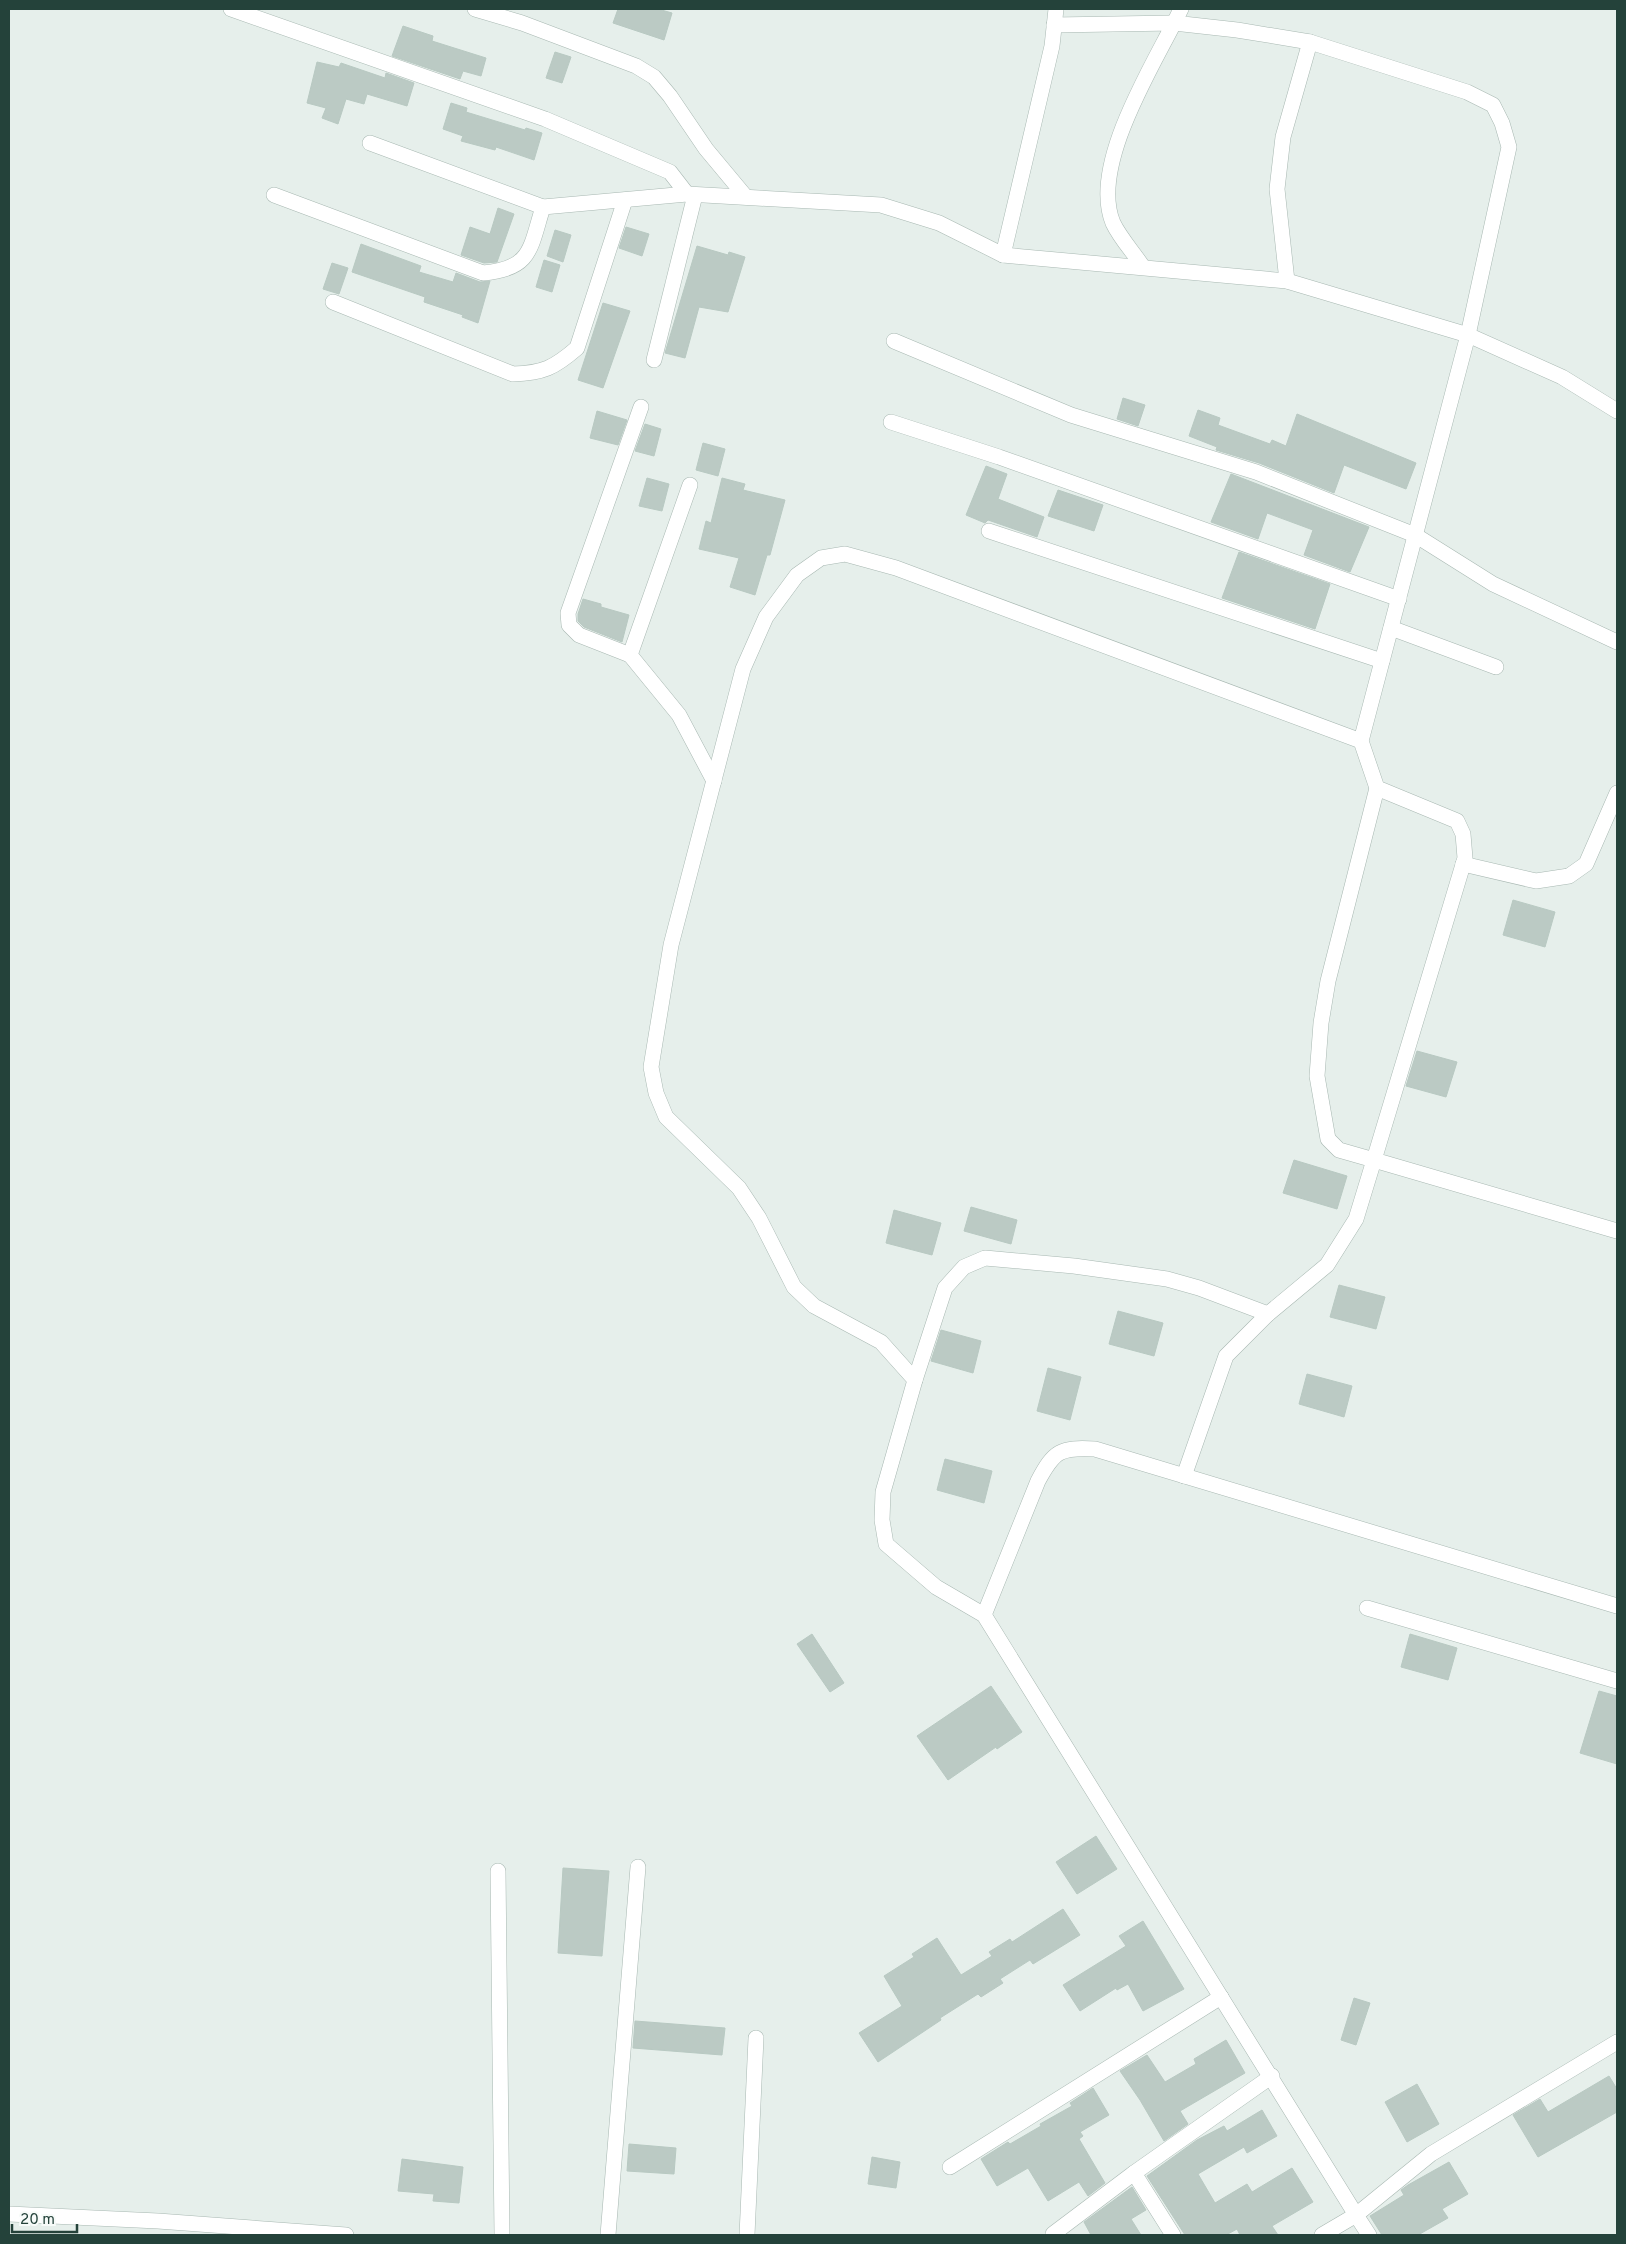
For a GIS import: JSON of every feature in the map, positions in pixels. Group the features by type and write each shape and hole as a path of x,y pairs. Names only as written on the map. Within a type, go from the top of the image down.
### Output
{"street":[{"path":"231,9 545,119 670,172 691,195"},
{"path":"475,9 523,16 636,66 654,77 670,96 706,149 746,197"},
{"path":"1003,254 1052,46 1056,9"},
{"path":"1143,267 1113,223 1107,186 1115,150 1138,91 1181,9"},
{"path":"1054,25 1174,23 1237,30 1310,42 1467,92 1493,105 1502,123 1509,147 1468,335 1361,741 1377,788 1328,981 1321,1023 1317,1076 1328,1139 1339,1150 1617,1231"},
{"path":"1287,281 1277,189 1283,138 1310,42"},
{"path":"370,143 543,207 691,195 746,197 832,204 881,205 939,223 1003,254 1048,260 1287,281 1468,335 1562,377 1617,411"},
{"path":"274,195 483,273 501,272 515,266 529,253 543,207"},
{"path":"654,360 691,195"},
{"path":"333,302 513,374 532,374 558,365 577,348 624,200"},
{"path":"894,340 1071,415 1256,472 1415,535 1493,584 1617,642"},
{"path":"641,407 568,613 569,626 579,635 630,655 679,715 714,781"},
{"path":"891,422 999,457 1398,598"},
{"path":"630,655 690,485"},
{"path":"989,531 1382,661"},
{"path":"915,1380 881,1342 814,1306 794,1287 759,1218 738,1188 666,1117 656,1093 652,1067 671,945 743,669 766,617 796,575 821,558 845,554 896,568 1361,741"},
{"path":"1391,628 1496,667"},
{"path":"1184,1476 1226,1356 1268,1314 1327,1265 1356,1219 1465,858 1463,834 1457,821 1377,788"},
{"path":"1463,864 1536,881 1569,876 1586,864 1617,793"},
{"path":"1268,1314 1199,1288 1168,1279 1074,1266 985,1258 964,1267 945,1288 915,1380 882,1492 882,1520 886,1544 936,1587 984,1615 1369,2235"},
{"path":"984,1615 1038,1481 1049,1461 1057,1453 1080,1448 1095,1449 1617,1606"},
{"path":"1367,1608 1617,1681"},
{"path":"608,2235 638,1867"},
{"path":"498,1871 502,2235"},
{"path":"950,2167 1221,1997"},
{"path":"747,2235 756,2038"},
{"path":"1322,2235 1356,2215 1431,2154 1617,2042"},
{"path":"1053,2234 1134,2173 1272,2076"},
{"path":"1134,2173 1173,2235"},
{"path":"9,2214 158,2221 346,2235"}],"building":[{"path":"618,9 658,9 672,13 664,40 613,23"},
{"path":"403,26 433,36 432,41 486,58 481,76 463,71 460,79 392,56"},
{"path":"555,52 571,57 562,83 546,78"},
{"path":"317,62 339,67 341,63 385,78 386,73 414,83 407,106 367,94 364,104 346,99 338,124 322,118 326,108 307,103"},
{"path":"451,103 467,108 466,112 525,130 526,128 542,133 534,160 496,147 495,150 461,141 463,136 443,129"},
{"path":"498,208 514,214 497,262 484,263 461,255 470,227 490,234"},
{"path":"626,227 649,234 642,256 619,248"},
{"path":"555,230 571,235 563,262 547,256"},
{"path":"361,244 421,266 419,272 453,282 456,273 480,282 490,281 478,323 462,317 463,315 424,302 425,297 352,272"},
{"path":"697,246 728,255 729,252 745,257 728,312 699,307 685,358 665,353"},
{"path":"544,260 560,265 552,292 536,287"},
{"path":"332,263 348,268 339,294 323,289"},
{"path":"603,303 630,311 603,388 578,380"},
{"path":"1123,398 1145,405 1138,426 1117,419"},
{"path":"1198,410 1220,418 1218,425 1270,444 1272,440 1286,446 1297,414 1416,463 1406,489 1344,465 1334,493 1259,463 1216,450 1217,447 1189,436"},
{"path":"597,411 627,420 618,445 590,438"},
{"path":"645,424 661,429 654,456 635,451"},
{"path":"703,443 725,449 718,476 696,470"},
{"path":"986,466 1007,474 998,499 1044,517 1037,537 988,520 985,523 966,515"},
{"path":"1231,474 1369,527 1350,572 1304,555 1313,530 1267,513 1258,539 1211,522"},
{"path":"647,478 669,484 662,511 639,506"},
{"path":"722,478 745,484 743,490 785,500 770,555 767,555 755,595 730,587 739,558 699,549 706,521 711,523"},
{"path":"1058,490 1103,505 1094,531 1048,516"},
{"path":"1239,552 1330,584 1315,629 1222,598"},
{"path":"583,599 601,604 601,607 629,615 622,642 584,627 578,621 578,614"},
{"path":"1513,900 1555,912 1545,947 1503,935"},
{"path":"1417,1051 1457,1062 1446,1097 1406,1086"},
{"path":"1294,1160 1347,1176 1337,1209 1283,1193"},
{"path":"971,1207 1017,1220 1011,1244 964,1231"},
{"path":"894,1210 941,1223 932,1255 886,1243"},
{"path":"1339,1285 1385,1297 1376,1329 1330,1317"},
{"path":"1118,1311 1163,1323 1154,1356 1109,1344"},
{"path":"941,1330 981,1341 973,1373 931,1361"},
{"path":"1048,1368 1081,1377 1070,1420 1037,1411"},
{"path":"1307,1374 1352,1386 1344,1417 1299,1404"},
{"path":"945,1459 992,1471 984,1503 937,1490"},
{"path":"812,1634 844,1683 830,1692 797,1644"},
{"path":"1410,1634 1457,1648 1448,1680 1401,1667"},
{"path":"991,1686 1022,1732 997,1749 996,1747 948,1780 917,1736"},
{"path":"1599,1691 1617,1696 1617,1764 1580,1753"},
{"path":"1096,1836 1117,1869 1077,1894 1056,1862"},
{"path":"563,1868 609,1871 602,1956 558,1953"},
{"path":"1063,1909 1080,1935 1033,1964 1030,1960 1000,1979 1003,1983 981,1997 978,1994 940,2018 941,2020 878,2062 859,2033 902,2006 884,1976 914,1957 912,1954 937,1938 961,1975 992,1956 989,1952 1010,1939 1012,1942"},
{"path":"1143,1921 1184,1989 1143,2011 1128,1984 1117,1990 1116,1988 1080,2011 1063,1985 1126,1946 1119,1936"},
{"path":"1354,1998 1370,2003 1356,2045 1341,2040"},
{"path":"635,2021 725,2028 722,2055 633,2048"},
{"path":"1226,2040 1245,2073 1180,2111 1188,2124 1164,2141 1120,2071 1147,2055 1165,2082 1196,2064 1194,2059"},
{"path":"1609,2076 1617,2089 1617,2112 1538,2157 1513,2115 1540,2099 1548,2112"},
{"path":"1417,2084 1439,2124 1407,2142 1385,2102"},
{"path":"1093,2088 1109,2115 1080,2132 1083,2136 1079,2139 1105,2183 1088,2196 1079,2182 1048,2201 1028,2168 997,2186 981,2159 1008,2142 1010,2144 1041,2126 1040,2124 1072,2106 1070,2103"},
{"path":"1262,2110 1277,2136 1247,2153 1244,2147 1198,2174 1215,2203 1247,2184 1252,2192 1292,2168 1313,2202 1272,2226 1278,2235 1240,2235 1237,2229 1226,2235 1185,2235 1147,2176 1197,2140 1224,2126 1227,2131"},
{"path":"629,2144 676,2148 674,2174 627,2171"},
{"path":"872,2157 900,2162 896,2188 868,2184"},
{"path":"402,2159 463,2167 459,2203 433,2201 434,2194 398,2191"},
{"path":"1449,2162 1468,2194 1442,2209 1448,2218 1418,2235 1382,2235 1370,2216 1404,2195 1401,2190 1408,2185"},
{"path":"1132,2187 1146,2210 1131,2219 1141,2235 1091,2235 1084,2222"}]}
